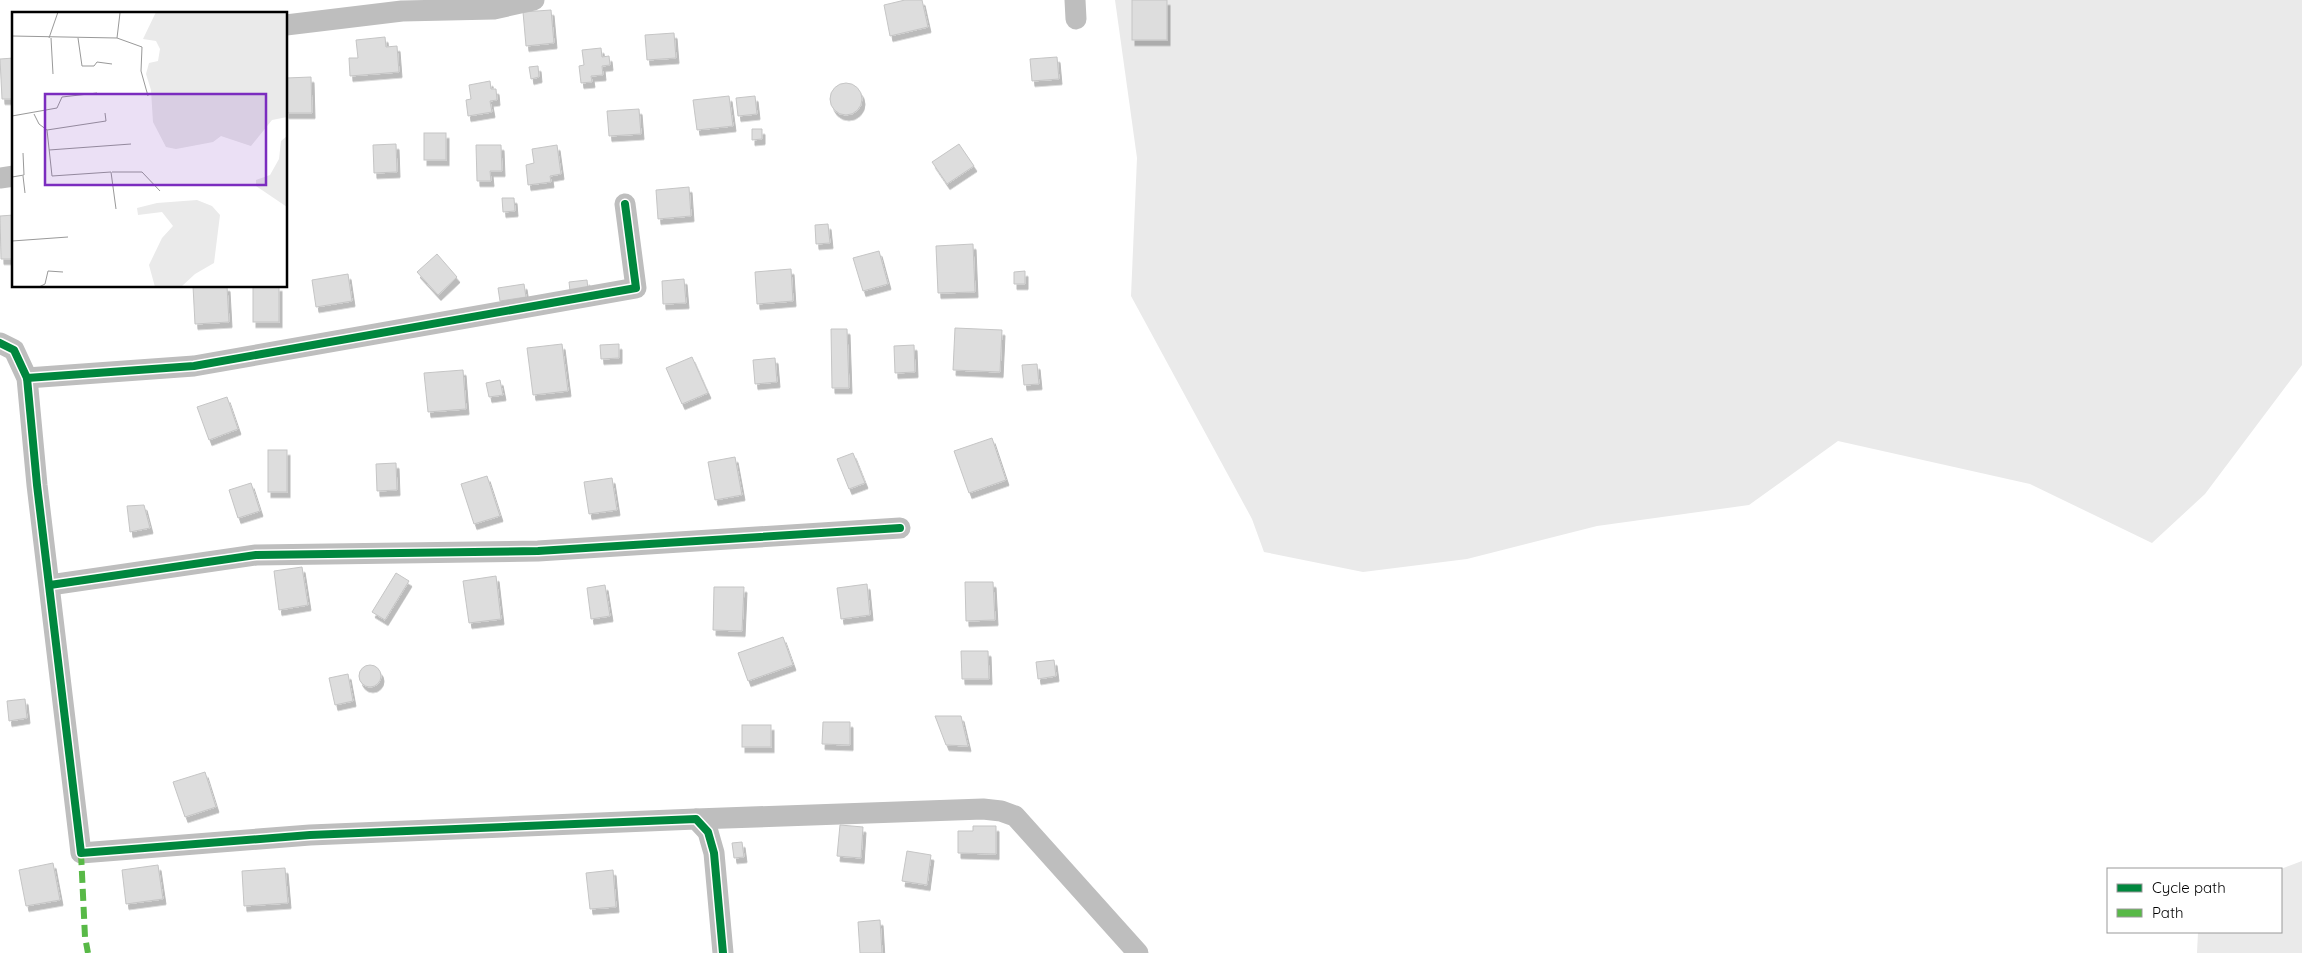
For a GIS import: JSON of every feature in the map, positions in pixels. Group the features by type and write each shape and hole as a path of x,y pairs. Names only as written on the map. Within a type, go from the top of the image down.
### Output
{"street":[{"path":"288,25 402,10 494,9 534,0"},
{"path":"27,378 194,366 636,288 625,204"},
{"path":"0,343 14,350 27,378 37,486 81,853 310,835 983,809 1000,811 1016,816 1138,953"},
{"path":"50,585 256,555 538,551 900,528"},
{"path":"696,819 708,832 714,853 723,953"}],"shaded area":[{"path":"1115,0 2302,0 2302,365 2205,494 2152,543 2030,484 1838,441 1749,505 1597,526 1467,559 1363,572 1264,552 1252,519 1131,296 1137,158"},
{"path":"2302,861 2302,953 2197,953 2198,933 2282,933 2282,869"}],"building":[{"path":"905,0 922,0 928,27 890,36 884,5"},
{"path":"1132,0 1167,0 1167,40 1132,40"},
{"path":"551,10 554,43 526,46 523,12"},
{"path":"674,33 676,58 647,60 645,35"},
{"path":"385,37 386,47 397,46 399,72 350,76 349,58 358,58 356,40"},
{"path":"601,48 602,57 609,56 610,65 602,66 603,75 591,76 592,82 581,83 579,66 584,65 582,50"},
{"path":"1057,57 1059,79 1032,81 1030,59"},
{"path":"12,58 12,99 2,99 0,59"},
{"path":"538,66 539,77 531,79 529,67"},
{"path":"311,77 312,113 288,113 288,78"},
{"path":"490,81 491,89 496,89 497,100 490,101 492,112 468,116 466,100 471,99 469,85"},
{"path":"846,83 852,84 857,88 861,93 861,105 857,110 852,114 846,115 840,114 835,110 831,105 830,99 831,93 835,88 840,84"},
{"path":"729,96 733,126 697,130 693,100"},
{"path":"755,96 757,114 738,116 736,98"},
{"path":"639,109 641,134 609,136 607,111"},
{"path":"752,129 762,129 762,139 752,140"},
{"path":"424,133 446,133 446,160 424,160"},
{"path":"396,144 397,172 374,173 373,145"},
{"path":"959,144 974,166 947,184 932,162"},
{"path":"476,145 501,145 502,171 490,171 491,181 477,181"},
{"path":"557,145 561,174 550,176 551,182 528,185 526,165 534,163 532,149"},
{"path":"689,187 691,216 658,219 656,190"},
{"path":"502,198 514,198 515,211 503,212"},
{"path":"12,215 12,259 1,259 0,216"},
{"path":"828,224 830,243 816,244 815,225"},
{"path":"973,244 975,292 938,293 936,246"},
{"path":"879,251 888,284 863,291 853,258"},
{"path":"437,254 457,277 438,295 417,272"},
{"path":"791,269 793,301 757,304 755,272"},
{"path":"1025,271 1025,284 1014,284 1014,272"},
{"path":"348,274 352,301 316,307 312,280"},
{"path":"684,279 686,303 663,304 662,281"},
{"path":"587,280 588,289 570,291 569,282"},
{"path":"524,284 526,297 500,301 498,288"},
{"path":"193,288 227,288 229,322 195,324"},
{"path":"253,288 279,288 279,322 253,322"},
{"path":"955,328 1002,330 1000,372 953,370"},
{"path":"831,329 847,329 849,388 832,388"},
{"path":"562,344 568,391 533,395 527,348"},
{"path":"619,344 619,358 601,359 600,345"},
{"path":"914,345 915,372 895,373 894,346"},
{"path":"692,357 708,393 682,404 666,368"},
{"path":"775,358 777,382 755,384 753,360"},
{"path":"1037,364 1039,384 1024,385 1022,365"},
{"path":"463,370 466,409 428,412 424,373"},
{"path":"500,380 503,395 489,397 486,383"},
{"path":"227,397 238,429 209,440 197,407"},
{"path":"992,438 1006,480 969,493 954,451"},
{"path":"268,450 287,450 287,492 268,492"},
{"path":"853,453 865,483 849,489 837,459"},
{"path":"735,457 742,495 715,500 708,462"},
{"path":"396,463 397,490 377,491 376,464"},
{"path":"487,476 500,516 474,524 461,484"},
{"path":"612,478 617,510 589,514 584,482"},
{"path":"251,483 260,511 238,518 229,490"},
{"path":"144,505 150,528 130,532 127,506"},
{"path":"302,567 308,605 279,610 274,571"},
{"path":"396,573 409,581 385,620 372,612"},
{"path":"496,576 501,619 469,623 463,581"},
{"path":"965,582 993,582 995,620 966,621"},
{"path":"867,584 870,615 841,619 837,588"},
{"path":"605,585 610,616 591,619 587,588"},
{"path":"714,587 744,587 742,631 713,630"},
{"path":"783,637 793,665 748,681 738,653"},
{"path":"961,651 988,651 989,679 962,679"},
{"path":"1054,660 1056,676 1038,679 1036,662"},
{"path":"370,665 378,668 381,676 378,684 370,687 362,684 359,676 362,668"},
{"path":"348,674 353,701 335,705 329,678"},
{"path":"25,699 27,718 9,721 7,701"},
{"path":"935,716 961,716 968,746 946,745"},
{"path":"823,722 850,722 850,745 822,744"},
{"path":"742,725 771,725 771,747 742,747"},
{"path":"205,772 216,807 185,817 173,782"},
{"path":"840,825 863,827 861,858 837,856"},
{"path":"973,826 996,826 996,854 958,853 958,831 973,831"},
{"path":"742,842 744,857 734,858 732,843"},
{"path":"907,851 931,855 927,885 902,881"},
{"path":"53,863 60,900 26,906 19,870"},
{"path":"158,865 163,899 126,904 122,870"},
{"path":"285,868 288,903 244,906 242,871"},
{"path":"613,870 616,907 590,909 586,873"},
{"path":"880,920 882,953 860,953 858,922"}],"marked path":[{"path":"81,853 85,937 88,953"}],"cycle path":[{"path":"27,378 194,366 636,288 625,204"},
{"path":"0,343 14,350 27,378 37,485 81,853 310,835 696,819 708,832 714,853 723,953"},
{"path":"50,585 256,555 538,551 900,528"}]}
